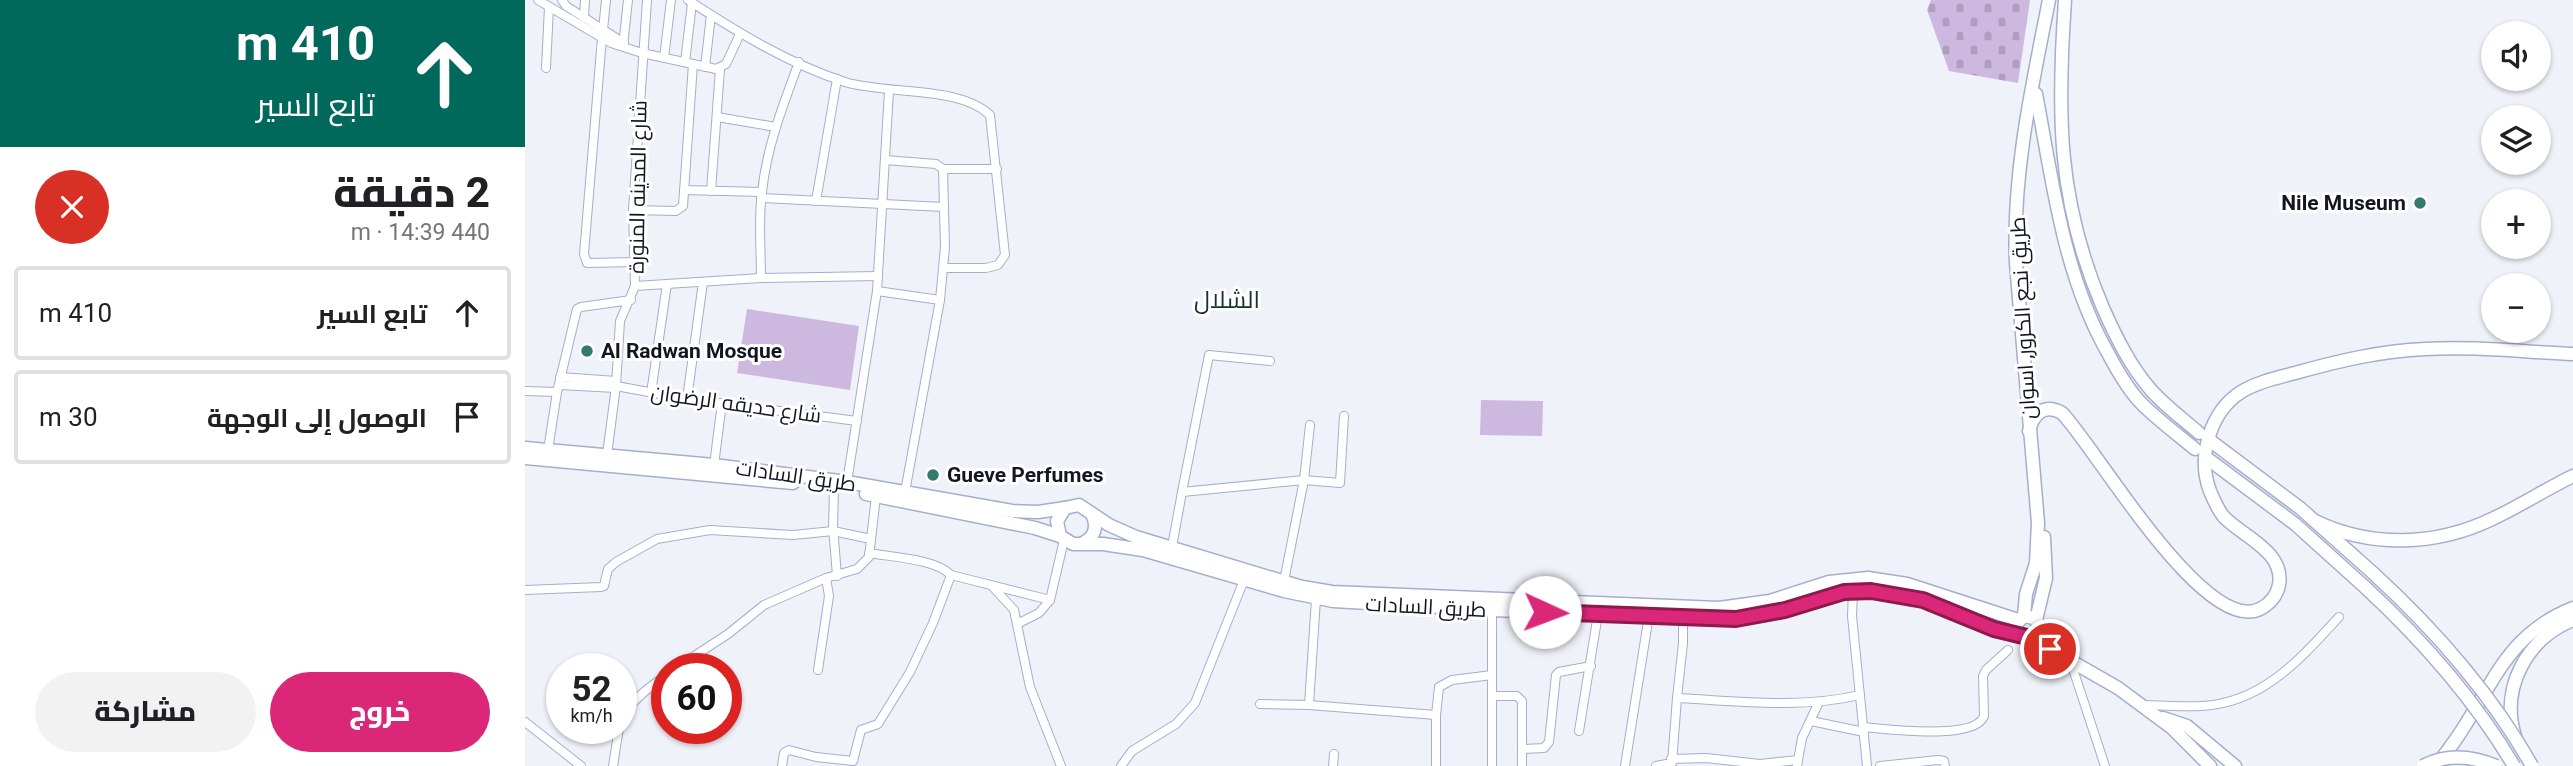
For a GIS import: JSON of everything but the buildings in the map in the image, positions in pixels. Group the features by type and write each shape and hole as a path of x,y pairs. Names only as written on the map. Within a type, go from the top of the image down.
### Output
{"main road":[{"name":"طريق نجع الكرور, اسوان","path":"2025,626 2043,599 2047,567 2029,431 2015,225 2020,168 2049,0"},
{"path":"2065,0 2060,74 2061,133 2067,187 2077,233 2094,286 2129,362 2152,391 2199,433"},
{"path":"2034,83 2063,239 2080,295 2100,341 2141,403 2195,449"},
{"path":"2029,431 2033,418 2039,412 2050,408 2062,413 2169,556 2214,597 2236,610 2247,612 2259,610 2269,604 2276,595 2279,572 2266,549 2224,517 2211,495 2205,469 2209,435 2226,405 2239,393 2270,380 2320,366 2395,351 2442,348 2573,354"},
{"path":"2212,442 2315,521 2406,604 2450,652 2516,740 2532,766"},
{"name":"طريق السادات","path":"525,448 713,465 847,482 1011,511 1065,509"},
{"name":"طريق السادات","path":"525,458 834,488 1035,528 1062,538"},
{"path":"2208,459 2295,524 2396,616 2439,663 2514,766"},
{"path":"2315,521 2339,533 2366,538 2407,541 2434,538 2463,531 2493,519 2573,476"},
{"path":"1079,505 1092,513 1094,533 1083,543 1073,544 1062,538 1057,521 1065,509 1079,505"},
{"name":"طريق السادات","path":"1092,513 1126,533 1284,581 1317,590 1347,594 1719,608 1770,601 1829,582 1868,578 1907,584 1992,611 2025,626"},
{"name":"طريق نجع الكرور, اسوان","path":"2025,626 2026,594 2036,563 2038,513"},
{"name":"طريق السادات","path":"1083,543 1133,548 1316,599 1350,603 1724,619 1761,616 1826,596 1853,591 1906,596 1994,629 2025,626"},
{"path":"1992,611 2011,606 2026,594"},
{"path":"2436,766 2512,650 2537,627 2573,608"},
{"path":"2516,740 2511,720 2511,701 2518,672 2541,640 2573,620"},
{"path":"2025,626 2070,660 2159,718 2210,766"},
{"path":"2159,718 2174,720 2187,726 2235,766"},
{"path":"2423,766 2433,761 2452,758 2472,759 2496,766"}],"street":[{"path":"538,0 642,53 720,69"},
{"path":"562,0 603,34"},
{"path":"584,18 585,0"},
{"path":"605,0 584,254 587,263 635,262"},
{"path":"623,45 628,0"},
{"name":"شارع المدينه المنورة","path":"607,455 616,385 620,321 635,286 633,211 647,0"},
{"path":"664,58 671,0"},
{"path":"690,1 740,34 837,79 889,91 949,97 986,110 993,121 1005,255 998,265 986,268 943,268"},
{"path":"633,211 679,211 683,206 690,1"},
{"path":"547,68 549,6"},
{"path":"705,66 711,15"},
{"path":"711,191 720,69 726,64 740,34"},
{"path":"761,278 761,195 776,127 799,62"},
{"path":"816,201 837,79"},
{"path":"847,482 877,291 889,91"},
{"path":"717,117 776,127"},
{"path":"885,160 936,164 943,169 997,169"},
{"path":"905,492 940,300 943,268 943,169"},
{"path":"684,190 816,201 944,207"},
{"path":"635,286 761,278 877,276"},
{"path":"687,398 703,282"},
{"path":"651,393 667,284"},
{"path":"877,291 940,300"},
{"path":"548,450 559,385 578,308 631,300"},
{"path":"1172,547 1209,355 1270,361"},
{"name":"شارع حديقه الرضوان","path":"525,391 559,385 616,385 651,393 857,421"},
{"path":"713,465 722,403"},
{"path":"1182,492 1304,480 1340,483 1344,416"},
{"path":"1284,581 1304,480 1310,425"},
{"path":"834,488 833,531 837,576"},
{"path":"698,653 764,605 825,578 857,569 869,553 876,496"},
{"path":"525,590 604,586 608,569 616,562 657,538 677,534 710,530 793,535 833,531 871,539"},
{"path":"1017,624 1039,613 1050,600 1062,538"},
{"path":"869,553 926,564 945,569 951,575 1050,600"},
{"path":"782,766 786,750 815,762 853,761 861,730 878,724 910,672 933,623 951,575"},
{"path":"818,670 829,596 825,578"},
{"path":"1121,766 1132,751 1176,724 1195,703 1244,580"},
{"path":"993,587 1013,610 1030,687 1061,766"},
{"path":"1853,591 1852,616 1867,766"},
{"path":"1309,705 1316,599"},
{"path":"1492,610 1492,766"},
{"path":"1579,731 1598,614"},
{"path":"1625,766 1649,615"},
{"path":"1656,766 1671,764 1683,643 1682,617"},
{"path":"2141,705 2202,706 2249,694 2271,683 2290,668 2339,617"},
{"path":"1811,721 1864,730 1939,731 1976,726 1983,716 1983,677 1986,670 2008,650"},
{"path":"2070,660 2105,766"},
{"path":"1522,749 1544,748 1549,742 1556,675 1559,672 1591,666"},
{"path":"1436,766 1437,693 1442,684 1492,675"},
{"path":"637,698 651,686"},
{"path":"1677,698 1819,702 1860,695"},
{"path":"1492,696 1517,696 1522,701 1522,766"},
{"path":"1671,758 1688,762 1706,758 1760,765 1798,763 1802,738 1819,702"},
{"path":"1260,704 1436,715"},
{"path":"525,722 580,766"},
{"path":"614,766 617,744"},
{"path":"1333,766 1334,754"},
{"path":"1880,766 1938,760 1944,761 1945,766"}],"green space":[{"path":"1931,0 2030,0 2018,83 1949,71 1927,10"},
{"path":"747,309 859,326 850,390 737,373"},
{"path":"1481,400 1543,401 1542,436 1480,435"}],"place":[{"name":"Nile Museum","path":"2420,203"},
{"name":"Al Radwan Mosque","path":"587,351"},
{"name":"Gueve Perfumes","path":"933,475"}],"district":[{"name":"الشلال","path":"1227,300"}],"route":[{"path":"1545,612 1736,619 1761,616 1844,592 1871,591 1923,600 1994,629 2031,638 2050,649"}]}
